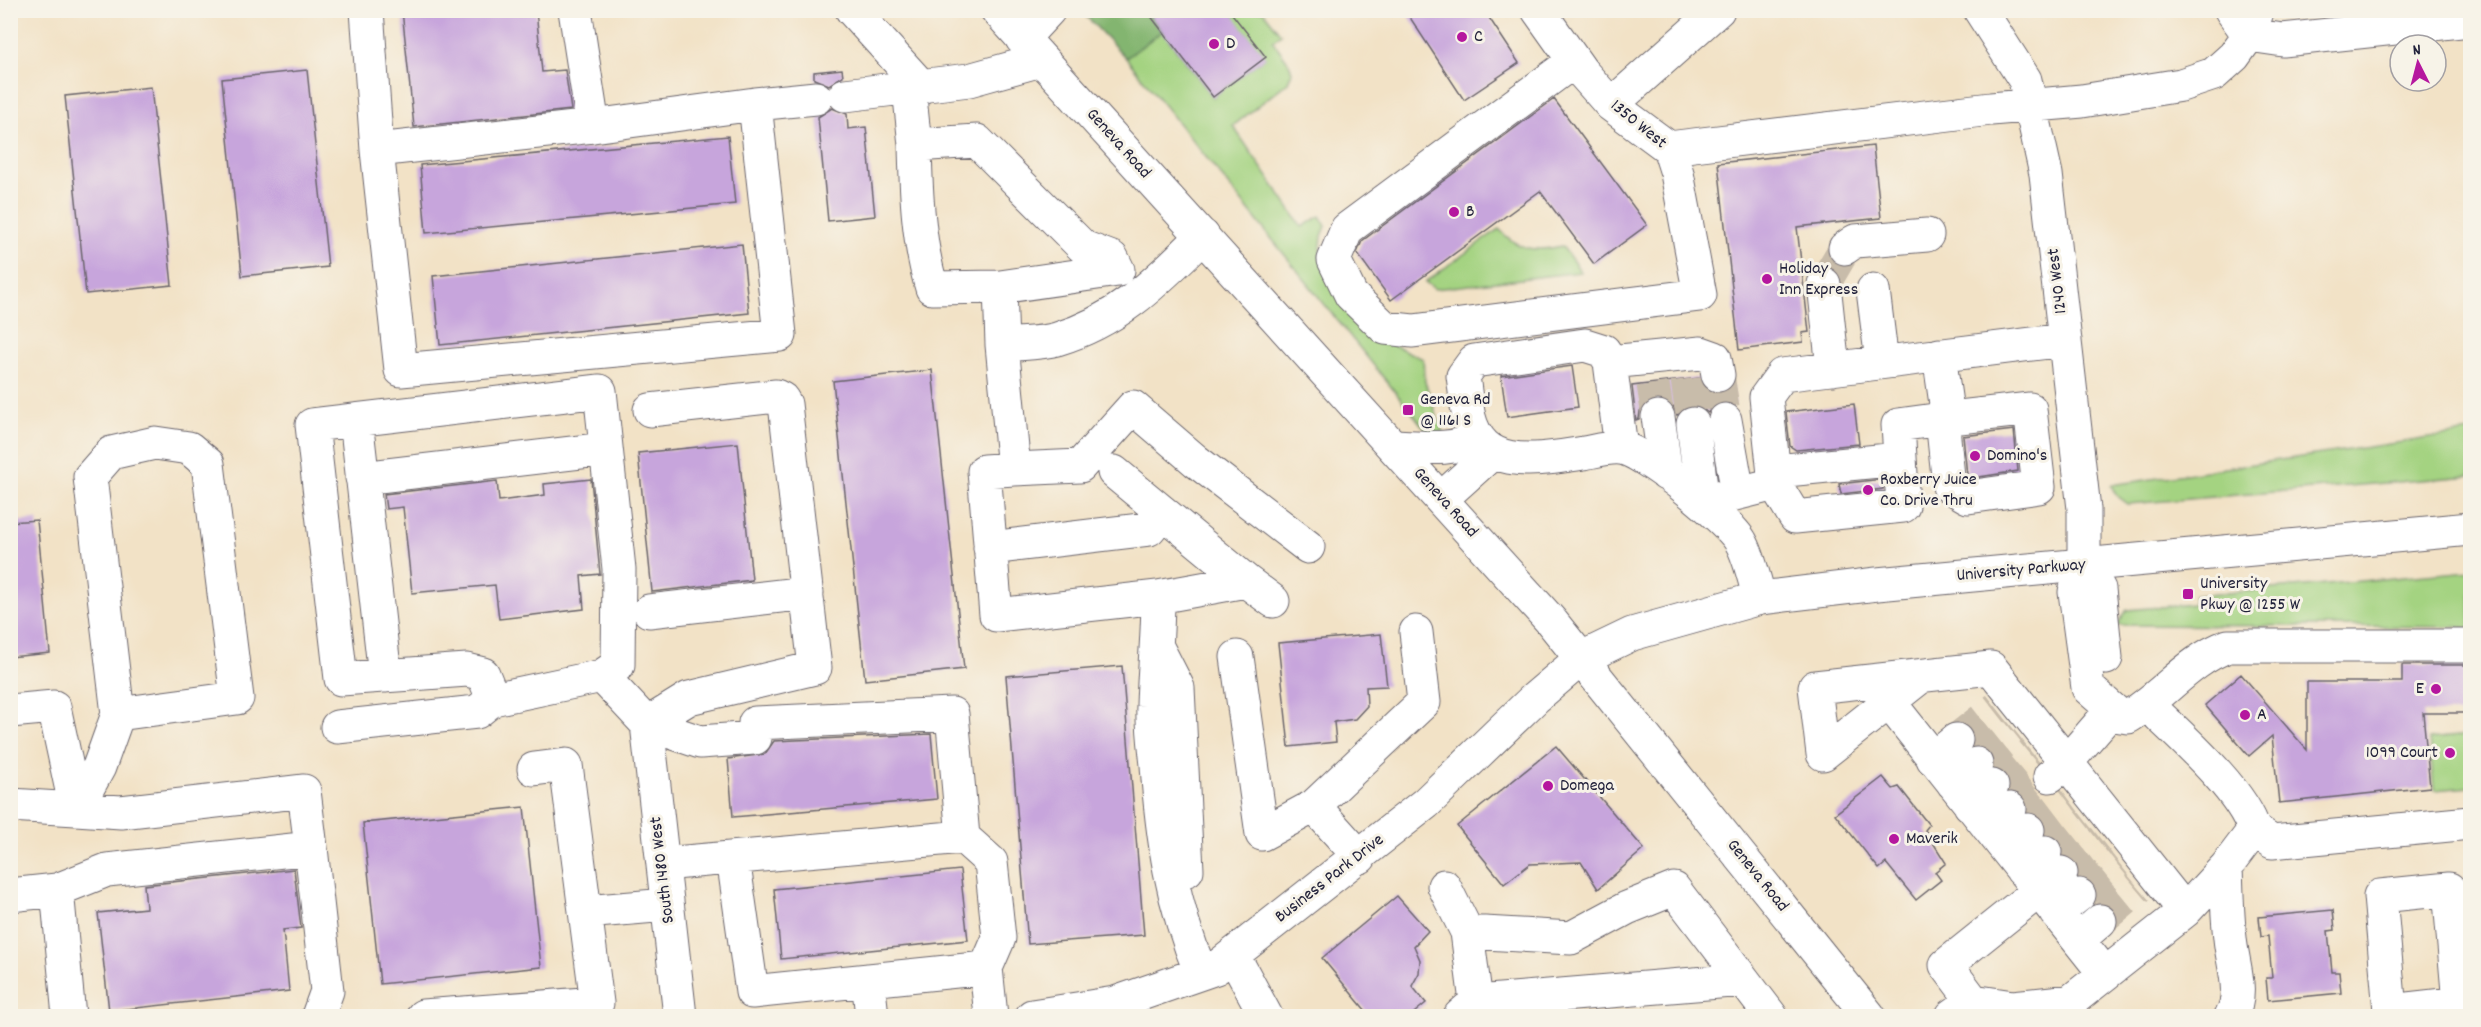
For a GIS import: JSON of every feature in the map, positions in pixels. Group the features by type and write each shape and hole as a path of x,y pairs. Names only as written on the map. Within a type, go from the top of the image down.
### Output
{"street":[{"path":"368,10 377,150 401,370 780,335 755,104"},
{"path":"575,10 593,126"},
{"path":"852,10 915,88 915,145 916,190 927,272 932,288 1000,287 1118,270 1112,258 1083,247 977,141 915,145"},
{"name":"Geneva Road","path":"998,10 1551,621 1869,1017"},
{"path":"377,150 969,80 1032,50 1049,10"},
{"name":"1350 West","path":"1538,10 1574,61 1611,105 1669,148 1677,174 1700,294 1413,331 1385,328 1351,295 1334,260 1347,229 1574,61"},
{"path":"1611,105 1718,10"},
{"name":"1240 West","path":"1980,10 2025,80 2046,174 2085,509 2085,566 2075,592 2088,688 2106,705"},
{"path":"1669,148 1991,109 2031,107 2181,85 2214,74 2234,56 2246,19 2283,40 2470,20"},
{"path":"1845,248 1854,241 1927,235"},
{"path":"1002,345 1056,339 1112,316 1146,292 1203,236"},
{"path":"1824,284 1833,369"},
{"path":"1000,287 1002,345 1014,469"},
{"path":"1873,290 1882,362"},
{"path":"1939,355 1946,404 1942,419 1949,486 1968,497 2039,487 2030,409 1942,419 1898,425 1903,506 1795,517 1776,478 1766,397 1782,375 1882,362 1939,355 2065,340"},
{"path":"1621,448 1610,362 1604,351 1585,345 1474,361 1463,376 1469,417 1485,446 1504,458 1539,458 1621,448 1644,456 1703,502 1740,540 1760,598"},
{"path":"1610,362 1651,371 1696,370"},
{"path":"337,727 477,712 493,699 602,676 618,665 619,569 600,391 312,425 341,679 466,670 483,675 493,699"},
{"path":"647,724 689,698 815,668 785,404 782,399 776,396 650,410"},
{"path":"1246,581 1158,597 996,615 984,471 1080,466 1132,407 1196,461 1308,547"},
{"path":"1658,417 1666,474"},
{"path":"356,420 385,675"},
{"path":"1725,420 1738,494"},
{"path":"1693,424 1703,502"},
{"path":"76,809 99,767 118,714 90,477 111,453 155,443 189,448 208,464 237,698 118,714"},
{"path":"1393,446 1450,448 1465,445 1485,446"},
{"path":"1441,499 1485,446"},
{"path":"362,478 606,449"},
{"path":"1703,502 1738,494 1776,478 1899,459"},
{"path":"1114,472 1273,601"},
{"path":"990,548 1149,530 1162,513"},
{"name":"University Parkway","path":"1582,658 1632,634 1760,598 2470,530"},
{"path":"649,611 807,593"},
{"path":"1158,597 1158,649 1152,707 1160,816 1171,887 1183,931 1201,973"},
{"path":"1237,657 1262,834 1314,806 1424,702 1416,632"},
{"path":"2067,780 2106,705 2120,716 2128,717 2148,705 2208,653 2228,646 2470,646"},
{"name":"Business Park Drive","path":"1032,1017 1115,1003 1216,968 1426,803 1535,698 1582,658"},
{"path":"1919,678 1823,754 1815,687 1919,678 1991,668 2067,780 2147,881 2185,911"},
{"path":"602,676 647,724 700,742 755,738 755,723 952,714 963,837 991,862 999,938 986,968 991,1017"},
{"path":"1889,702 2007,828 2089,931 2105,974"},
{"path":"2148,705 2207,763 2250,817 2254,830 2272,842 2470,823"},
{"path":"10,711 54,707 76,809"},
{"name":"South 1480 West","path":"647,724 680,1017"},
{"path":"423,1017 597,1003 566,765 534,769"},
{"path":"10,805 121,812 304,790 327,991 318,1017"},
{"path":"1314,806 1359,857"},
{"path":"2007,828 1946,965 1963,1009 2014,1012 2071,1000 2185,911 2226,867 2254,830"},
{"path":"663,864 963,837"},
{"path":"10,895 57,890 107,870 311,848"},
{"path":"734,858 752,992 986,968"},
{"path":"2226,867 2230,938 2238,991 2236,1007 2231,1017"},
{"path":"1444,886 1467,932 1468,1009 1579,1005 1743,980"},
{"path":"1467,932 1571,938 1627,908 1674,889 1771,1017"},
{"path":"57,890 69,1017"},
{"path":"585,912 667,905"},
{"path":"1233,955 1266,1017"},
{"path":"868,980 872,1017"}],"green space":[{"path":"1081,11 1146,11 1162,31 1126,58"},
{"path":"1229,11 1263,11 1281,34 1273,41 1289,63 1292,72 1288,82 1233,126 1302,227 1320,216 1326,226 1322,236 1320,257 1370,334 1423,359 1425,382 1444,436 1433,439 1126,58 1162,31 1213,97 1265,57"},
{"path":"1499,229 1520,246 1544,249 1562,246 1581,272 1435,289 1425,282"},
{"path":"2470,432 2470,476 2128,504 2116,495 2111,485"},
{"path":"2470,571 2470,627 2117,625 2127,610 2194,604 2194,596"},
{"name":"1099 Court","path":"2467,735 2470,787 2434,790 2429,739"}],"building":[{"path":"402,10 536,10 542,72 565,70 571,110 414,127"},
{"name":"D","path":"1146,10 1229,10 1266,57 1213,97"},
{"name":"C","path":"1405,10 1484,10 1519,63 1464,100"},
{"path":"842,69 843,76 829,85 814,79 814,72"},
{"path":"307,70 328,267 242,276 222,79"},
{"path":"151,87 172,285 86,294 65,96"},
{"name":"B","path":"1554,99 1647,225 1594,264 1540,191 1391,300 1357,253 1362,241"},
{"path":"832,108 847,114 848,129 866,127 875,216 828,221 818,117"},
{"path":"728,136 735,204 426,233 420,165"},
{"name":"Holiday Inn Express","path":"1873,146 1881,218 1797,227 1809,332 1802,333 1803,342 1739,350 1718,163"},
{"path":"742,244 749,313 440,345 433,276"},
{"path":"1572,366 1578,407 1507,417 1501,376"},
{"path":"932,370 964,669 865,680 833,381"},
{"path":"1699,378 1704,387 1712,393 1722,393 1732,386 1735,405 1721,402 1713,405 1708,413 1700,407 1690,406 1677,415 1673,406 1666,400 1655,399 1646,403 1640,411 1639,419 1636,420 1632,386"},
{"path":"1854,404 1859,444 1796,450 1790,446 1786,412"},
{"path":"2014,430 2018,471 1972,478 1967,475 1963,436"},
{"path":"738,443 752,580 652,592 638,453"},
{"path":"591,479 600,574 581,576 584,609 499,619 495,585 412,593 403,507 386,509 384,494 497,481 499,501 545,495 544,484"},
{"path":"1883,479 1883,489 1841,494 1839,484"},
{"path":"37,520 50,653 10,657 10,522"},
{"path":"1381,634 1387,686 1366,687 1367,706 1355,719 1334,722 1336,742 1289,747 1278,643"},
{"path":"2402,665 2470,665 2470,713 2423,713 2430,787 2279,803 2272,736 2249,756 2205,705 2241,674 2307,750 2307,682 2402,682"},
{"path":"1122,666 1144,935 1028,944 1006,676"},
{"path":"931,734 937,799 733,817 728,759 765,754 774,741"},
{"name":"Domega","path":"1556,746 1644,849 1598,889 1581,862 1530,864 1504,884 1457,826"},
{"name":"Maverik","path":"1883,777 1893,789 1899,787 1929,825 1925,830 1946,863 1935,872 1941,880 1916,900 1886,863 1879,869 1835,814"},
{"path":"524,807 541,967 380,984 363,823"},
{"path":"294,869 301,928 283,930 289,991 109,1011 98,913 146,908 144,885"},
{"path":"960,870 968,940 781,959 774,889"},
{"path":"1397,896 1428,931 1414,946 1420,960 1419,973 1412,986 1426,1003 1409,1017 1371,1017 1322,958"},
{"path":"2333,910 2335,930 2328,931 2332,972 2339,972 2341,993 2268,1000 2266,978 2272,978 2268,936 2261,937 2259,917"}],"tunnel":[{"path":"1824,284 1845,248"},
{"path":"1718,375 1725,420"},
{"path":"1687,379 1693,424"},
{"path":"1653,384 1658,417"},
{"path":"1956,740 1997,708"},
{"path":"1976,764 2016,732"},
{"path":"1992,786 2032,753"},
{"path":"2010,809 2050,776"},
{"path":"2028,830 2069,799"},
{"path":"2045,852 2085,820"},
{"path":"2061,873 2102,841"},
{"path":"2079,895 2119,863"},
{"path":"2100,921 2139,888"}],"place":[{"name":"C","path":"1462,37"},
{"name":"D","path":"1214,44"},
{"name":"B","path":"1454,212"},
{"name":"Holiday Inn Express","path":"1767,279"},
{"name":"Geneva Rd @ 1161 S","path":"1408,410"},
{"name":"Domino's","path":"1975,456"},
{"name":"Roxberry Juice Co. Drive Thru","path":"1868,490"},
{"name":"University Pkwy @ 1255 W","path":"2188,594"},
{"name":"E","path":"2436,689"},
{"name":"A","path":"2245,715"},
{"name":"1099 Court","path":"2450,753"},
{"name":"Domega","path":"1548,786"},
{"name":"Maverik","path":"1894,839"}]}
